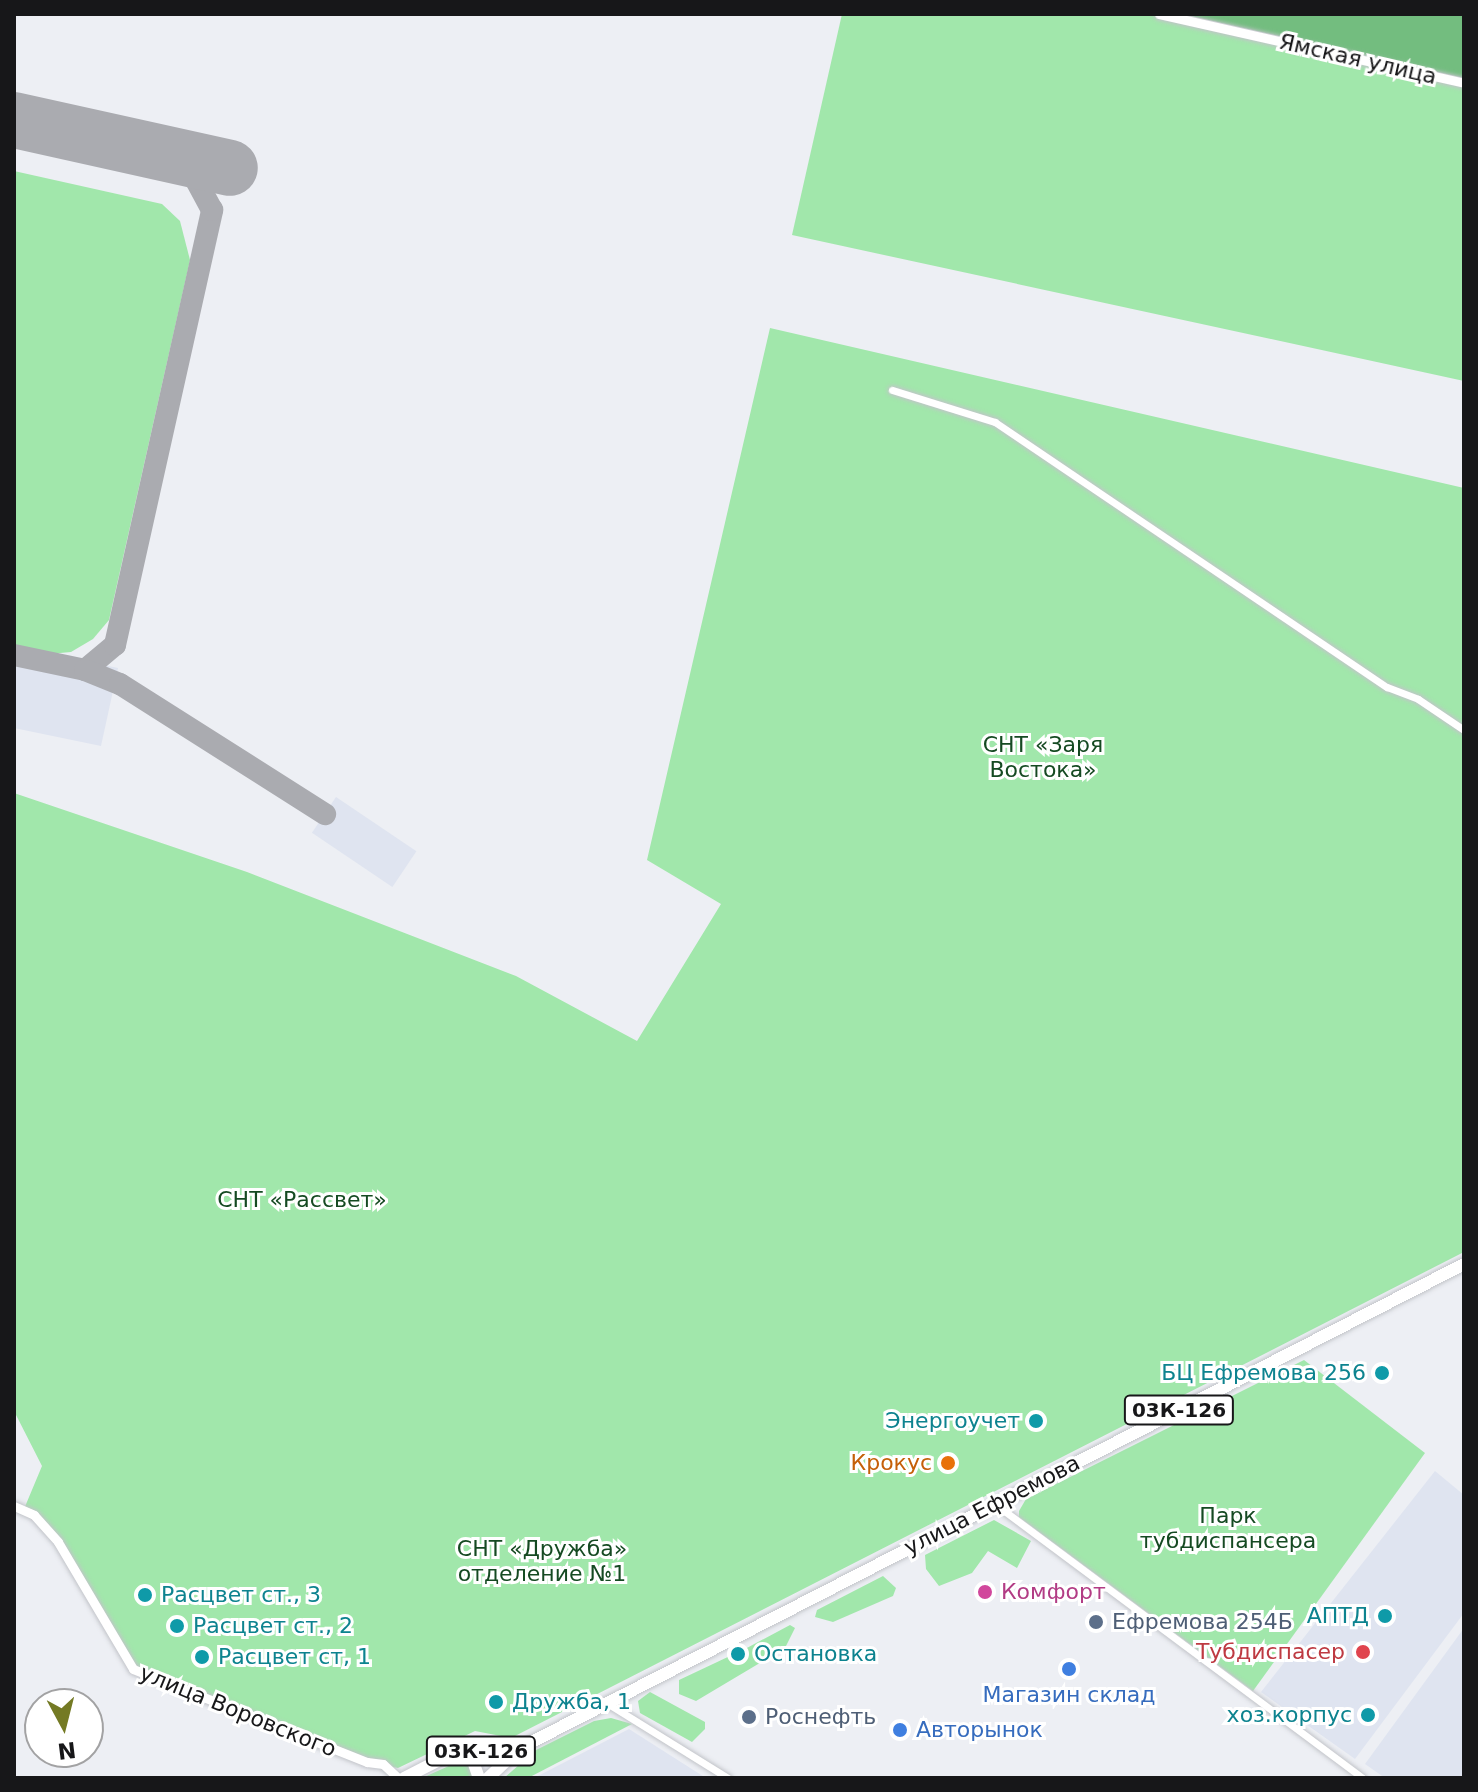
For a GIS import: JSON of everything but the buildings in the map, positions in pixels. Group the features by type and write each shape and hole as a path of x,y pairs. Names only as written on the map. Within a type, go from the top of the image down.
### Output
{"main road":[{"name":"улица Ефремова","path":"488,1778 520,1748 1464,1264"},
{"name":"улица Ефремова","path":"401,1778 463,1754 520,1748"},
{"name":"03К-126","path":"463,1754 473,1761 479,1778"}],"street":[{"name":"Ямская улица","path":"1159,14 1464,83"},
{"path":"892,390 995,422 1383,684 1418,699 1464,730"},
{"path":"994,1504 1362,1778"},
{"name":"улица Воровского","path":"14,1506 34,1515 58,1542 133,1669 367,1762 383,1764 401,1778"},
{"path":"607,1703 728,1778"}],"shaded area":[{"path":"14,646 118,668 101,746 14,728"},
{"path":"336,797 416,851 392,887 312,833"},
{"name":"Тубдиспасер","path":"1435,1471 1464,1495 1464,1613 1355,1759 1261,1692"},
{"path":"1464,1628 1464,1778 1385,1778 1365,1764"},
{"path":"629,1729 706,1778 534,1778"}],"green space":[{"path":"842,14 1159,14 1464,83 1464,381 792,235"},
{"path":"1182,14 1464,14 1464,78"},
{"path":"14,171 162,204 180,221 190,260 109,620 93,639 71,652 49,654 14,646"},
{"path":"770,328 1464,488 1464,1252 511,1738 475,1731 398,1768 367,1762 133,1669 73,1565 24,1509 42,1466 14,1411 14,793 247,872 516,976 637,1041 721,904 647,860"},
{"name":"Парк тубдиспансера","path":"1304,1360 1425,1453 1253,1691 1019,1517 1019,1511 1026,1499"},
{"path":"994,1520 1031,1541 1017,1568 988,1551 972,1573 939,1586 926,1569 925,1555"},
{"path":"883,1576 896,1588 893,1596 833,1622 815,1617 817,1610"},
{"path":"790,1625 795,1628 785,1648 696,1701 679,1694 679,1680 732,1655 735,1661 747,1654 745,1649"},
{"path":"650,1692 705,1722 705,1729 692,1742 640,1713 638,1701"},
{"path":"611,1718 632,1724 528,1778 504,1778 536,1750 594,1721"},
{"path":"462,1760 470,1763 474,1778 422,1778"}],"taxiway":[{"path":"14,655 85,670 115,645 212,210 184,158"},
{"path":"85,670 120,684 325,814"}],"runway":[{"path":"14,120 230,168"}],"place":[{"name":"БЦ Ефремова 256","path":"1382,1373"},
{"name":"Энергоучет","path":"1036,1421"},
{"name":"Крокус","path":"948,1463"},
{"name":"Комфорт","path":"985,1592"},
{"name":"Расцвет ст., 3","path":"145,1595"},
{"name":"АПТД","path":"1385,1616"},
{"name":"Ефремова 254Б","path":"1096,1622"},
{"name":"Расцвет ст., 2","path":"177,1626"},
{"name":"Тубдиспасер","path":"1363,1652"},
{"name":"Остановка","path":"738,1654"},
{"name":"Расцвет ст, 1","path":"202,1657"},
{"name":"Магазин склад","path":"1069,1669"},
{"name":"Дружба, 1","path":"496,1702"},
{"name":"хоз.корпус","path":"1368,1715"},
{"name":"Роснефть","path":"749,1717"},
{"name":"Авторынок","path":"900,1730"}],"park label":[{"name":"СНТ «Заря Востока»","path":"1043,756"},
{"name":"СНТ «Рассвет»","path":"302,1200"},
{"name":"СНТ «Дружба» отделение №1","path":"542,1560"}]}
